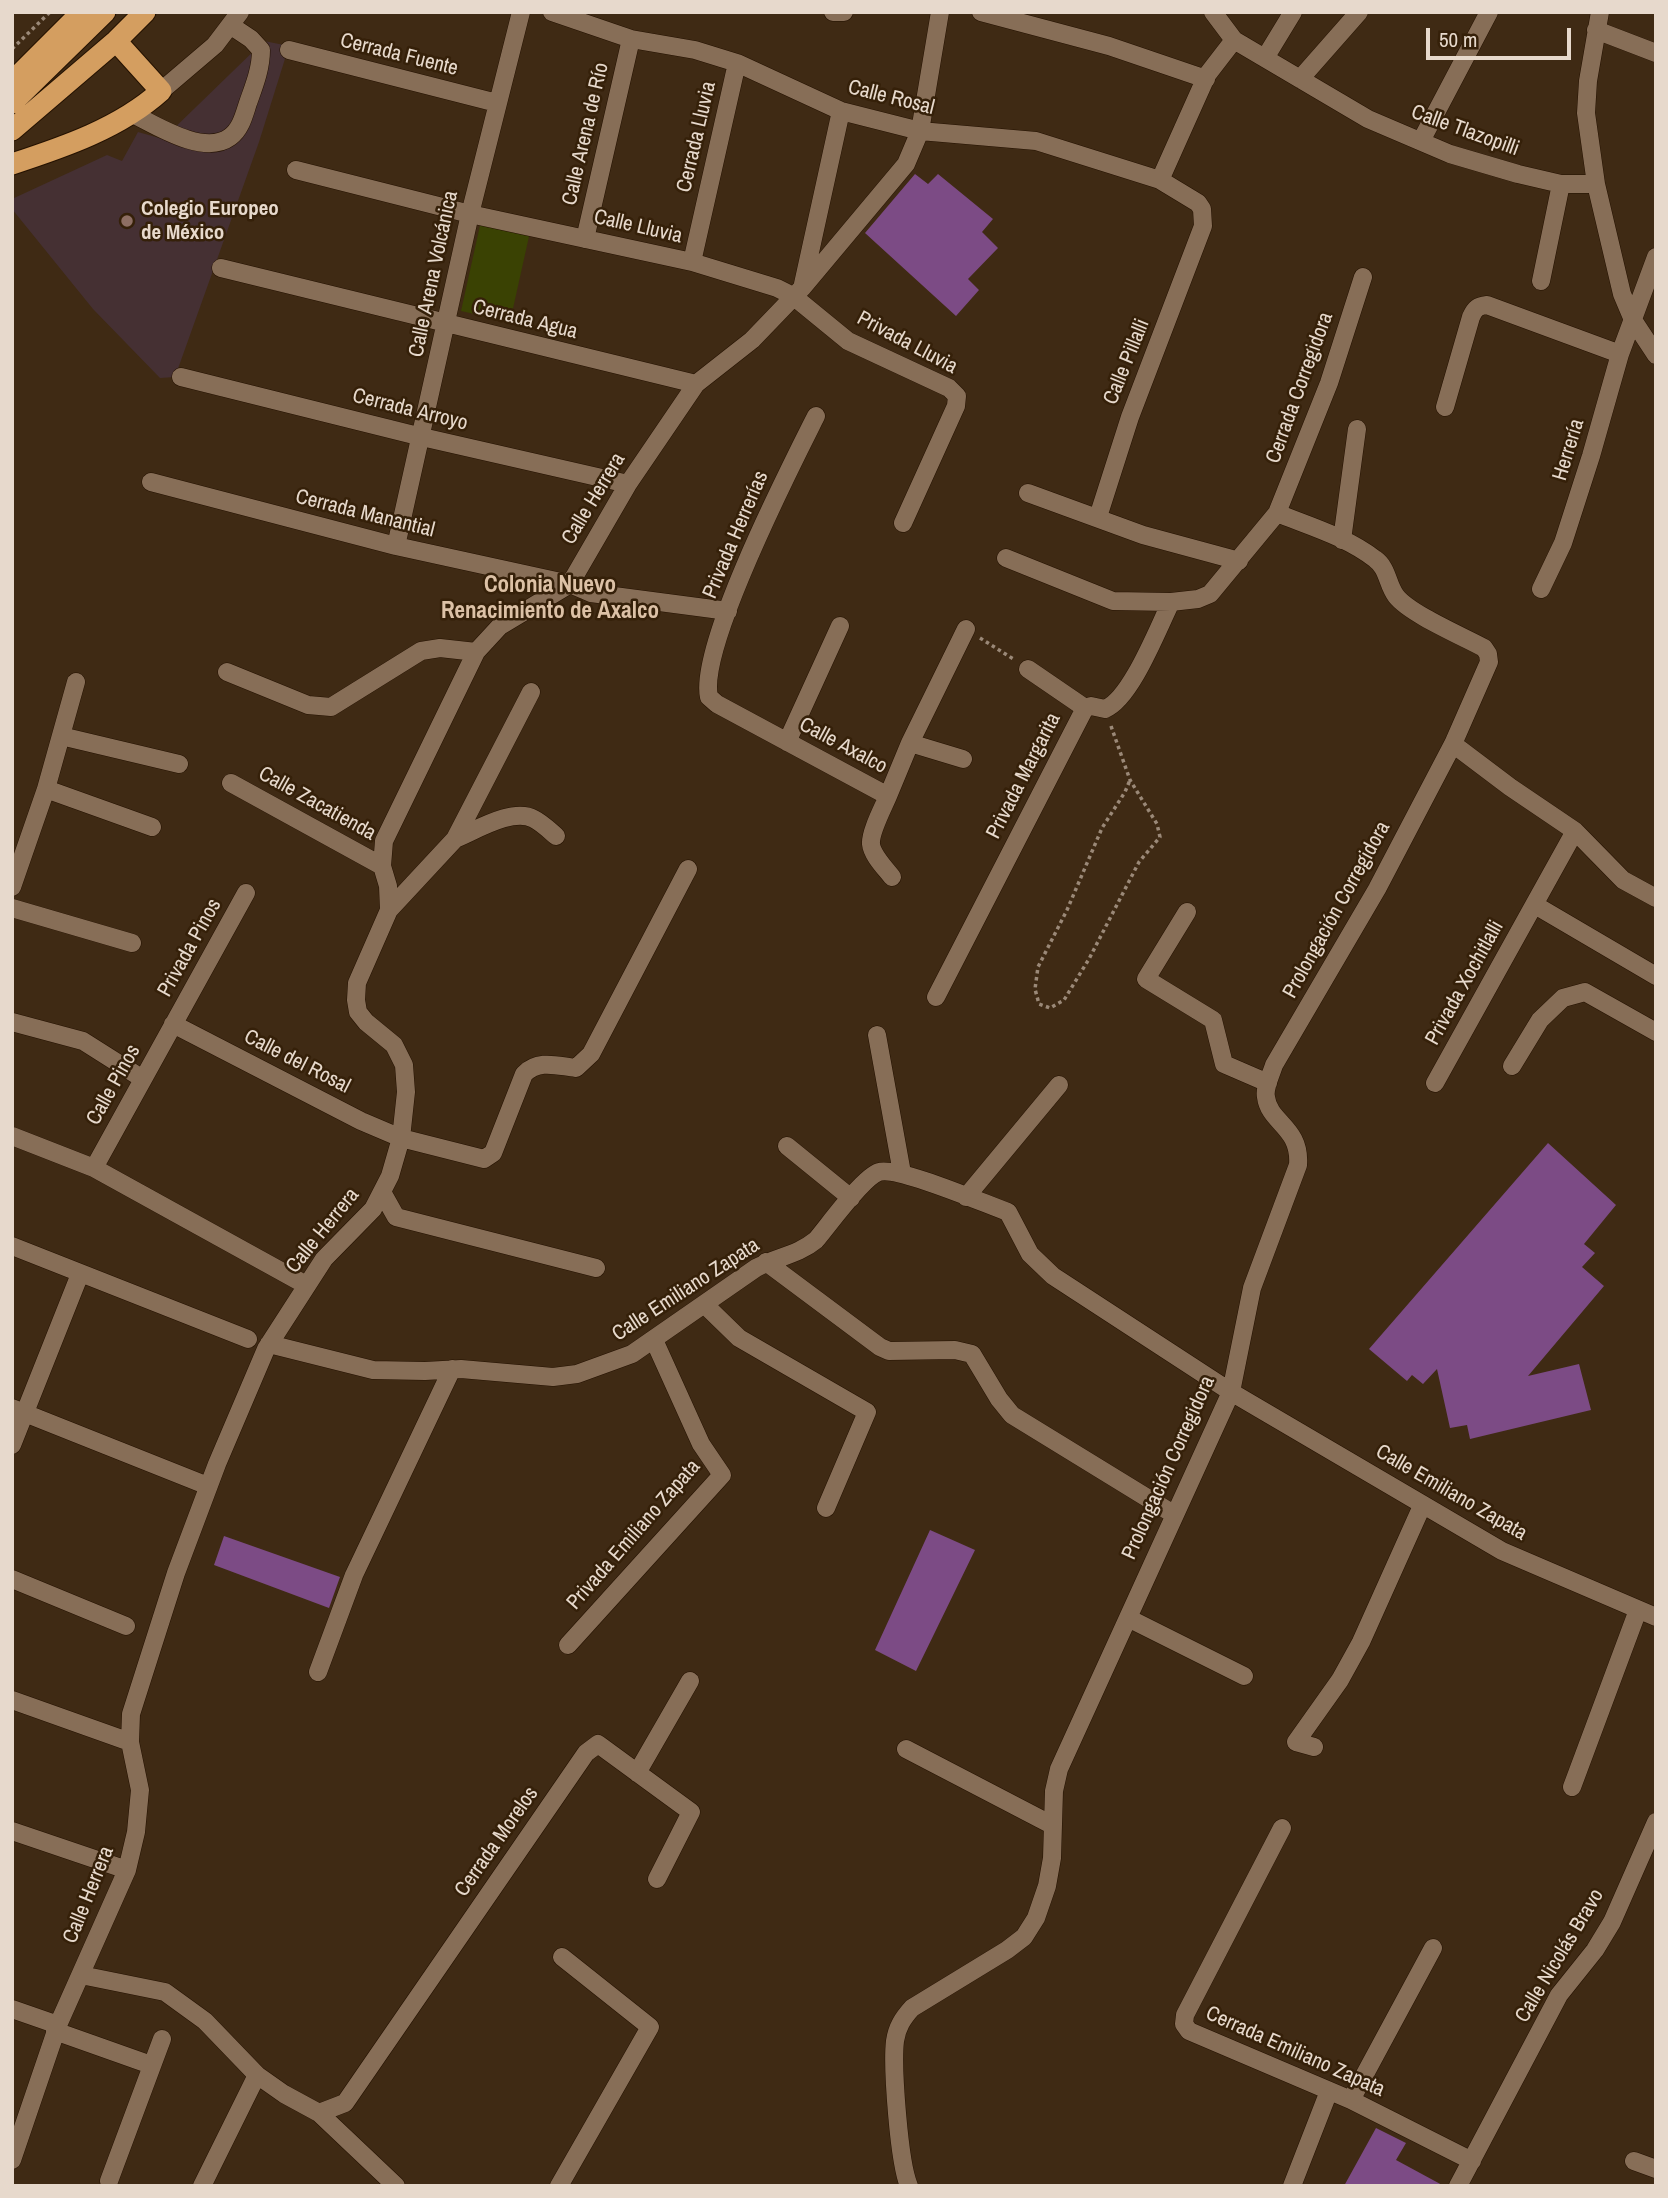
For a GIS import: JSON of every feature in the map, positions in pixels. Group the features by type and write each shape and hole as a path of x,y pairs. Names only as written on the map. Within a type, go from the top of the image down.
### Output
{"highway":[{"path":"12,82 82,12"},
{"path":"12,88 89,12"},
{"path":"12,103 105,12"},
{"path":"12,130 116,41 145,12"},
{"path":"12,164 83,138 132,114 161,91 116,41"}],"street":[{"name":"Calle Arena Volcánica","path":"396,546 470,214 521,12"},
{"name":"Calle Rosal","path":"552,12 631,39 695,50 737,63 841,111 920,131 1036,141 1160,180 1198,203 1202,209 1203,226"},
{"path":"832,12 844,12"},
{"name":"Calle Herrera","path":"12,2160 57,2028 127,1870 136,1832 140,1790 130,1742 131,1714 176,1573 208,1486 258,1364 269,1344 324,1259 373,1209 390,1176 401,1138 406,1091 404,1065 394,1045 358,1012 356,1000 357,983 389,910 388,886 382,866 384,841 476,652 500,626 570,584 628,484 696,384 752,340 798,292 906,164 920,131 940,12"},
{"path":"981,12 1109,46 1206,79"},
{"name":"Calle Tlazopilli","path":"1213,12 1234,40 1368,119 1450,154 1518,174 1561,184 1596,184"},
{"path":"1265,58 1293,12"},
{"path":"1300,79 1359,12"},
{"path":"1422,141 1489,12"},
{"path":"132,114 177,137 220,142 232,136 241,123 260,69 261,50 235,19 215,45 161,91"},
{"path":"1656,53 1598,21 1588,81 1586,113 1596,184 1622,293 1633,320 1656,355"},
{"name":"Calle Arena de Río","path":"585,239 631,39"},
{"path":"1160,180 1206,79 1234,40"},
{"name":"Cerrada Fuente","path":"289,50 497,103"},
{"name":"Cerrada Lluvia","path":"692,262 737,63"},
{"path":"798,292 841,111"},
{"path":"296,170 470,214"},
{"path":"1541,281 1561,184"},
{"name":"Calle Lluvia","path":"470,214 692,262 798,292"},
{"name":"Calle Pillalli","path":"1098,517 1130,417 1203,226"},
{"name":"Herrería","path":"1541,589 1563,543 1620,354 1656,257"},
{"name":"Cerrada Agua","path":"221,268 696,384"},
{"name":"Cerrada Corregidora","path":"1277,513 1329,383 1363,277"},
{"name":"Privada Lluvia","path":"798,292 848,341 949,388 957,396 956,406 903,523"},
{"path":"1446,407 1471,317 1474,309 1480,306 1487,305 1620,354"},
{"name":"Cerrada Arroyo","path":"181,377 422,437 628,484"},
{"name":"Privada Herrerías","path":"708,675 728,611 776,495 816,416"},
{"path":"1342,540 1357,429"},
{"name":"Cerrada Manantial","path":"151,482 396,546 570,584 591,593 728,611"},
{"path":"1028,494 1143,535 1239,561"},
{"path":"1006,558 1113,601 1171,602 1198,599 1210,594 1277,513"},
{"name":"Prolongación Corregidora","path":"908,2186 902,2154 895,2062 895,2040 900,2022 912,2008 1024,1937 1036,1918 1047,1886 1052,1857 1054,1791 1059,1769 1231,1392 1252,1288 1298,1165 1299,1152 1294,1139 1270,1108 1266,1097 1274,1065 1377,889 1453,744 1486,670 1488,654 1484,648 1410,608 1396,597 1384,568 1376,559 1342,540 1277,513"},
{"path":"1105,709 1117,702 1132,682 1171,602"},
{"path":"787,742 840,626"},
{"name":"Calle Axalco","path":"708,675 709,696 717,704 888,796 910,743 966,629"},
{"path":"227,672 308,705 331,707 421,651 440,648 476,652"},
{"path":"1028,669 1085,708"},
{"path":"12,887 20,840 46,789 76,682"},
{"path":"389,910 455,839 531,692"},
{"name":"Privada Margarita","path":"936,997 1085,708 1091,706 1105,709"},
{"path":"61,736 179,764"},
{"path":"910,743 963,759"},
{"path":"1453,744 1574,831 1623,880 1656,898"},
{"name":"Calle Zacatienda","path":"231,783 382,866"},
{"path":"46,789 152,827"},
{"path":"888,796 871,844 892,877"},
{"path":"455,839 511,815 533,818 556,836"},
{"name":"Privada Xochitlalli","path":"1435,1083 1574,831"},
{"name":"Calle del Rosal","path":"173,1024 361,1121 401,1138 484,1159 493,1153 524,1074 540,1064 576,1068 591,1054 688,869"},
{"name":"Privada Pinos","path":"173,1024 246,893"},
{"path":"1535,905 1656,976"},
{"path":"12,908 132,943"},
{"path":"1187,912 1146,979 1213,1020 1224,1064 1268,1083"},
{"path":"1512,1066 1540,1020 1563,998 1585,992 1656,1032"},
{"path":"12,1022 83,1041 143,1079"},
{"name":"Calle Pinos","path":"94,1168 173,1024"},
{"path":"877,1035 902,1173"},
{"path":"966,1197 1059,1085"},
{"path":"12,1136 94,1168 306,1285"},
{"path":"787,1146 851,1198"},
{"name":"Calle Emiliano Zapata","path":"269,1344 373,1370 506,1371 553,1377 577,1374 632,1354 766,1262 806,1248 816,1240 867,1180 878,1172 902,1173 1009,1212 1030,1254 1053,1276 1231,1392 1341,1454 1422,1506 1502,1551 1656,1618"},
{"path":"382,1192 396,1217 596,1268"},
{"path":"12,1246 248,1339"},
{"path":"766,1262 889,1351 955,1350 971,1353 1012,1415 1175,1515"},
{"path":"12,1446 18,1410 80,1274"},
{"path":"704,1304 739,1338 867,1412 826,1508"},
{"name":"Privada Emiliano Zapata","path":"568,1644 722,1475 701,1444 654,1340"},
{"path":"318,1672 354,1575 452,1369"},
{"path":"18,1410 208,1486"},
{"path":"1314,1747 1296,1742 1340,1680 1361,1642 1422,1506"},
{"path":"12,1579 126,1626"},
{"path":"1573,1787 1639,1610"},
{"path":"1128,1618 1244,1676"},
{"path":"637,1773 690,1681"},
{"path":"12,1700 130,1742"},
{"name":"Cerrada Morelos","path":"319,2113 345,2103 586,1753 598,1744 691,1812 657,1879"},
{"path":"906,1749 1052,1825"},
{"name":"Calle Nicolás Bravo","path":"1458,2186 1559,1995 1595,1950 1612,1922 1656,1822"},
{"name":"Cerrada Emiliano Zapata","path":"1282,1828 1185,2015 1184,2024 1189,2031 1351,2101 1472,2161"},
{"path":"12,1831 127,1870"},
{"path":"1351,2101 1433,1948"},
{"path":"559,2186 650,2027 562,1957"},
{"path":"81,1975 165,1992 205,2021 257,2075 319,2113 396,2186"},
{"path":"12,2009 151,2065"},
{"path":"109,2181 162,2039"},
{"path":"202,2186 257,2075"},
{"path":"1292,2186 1329,2091"},
{"path":"1634,2161 1656,2169"}],"path":[{"path":"12,49 50,12"},
{"path":"966,629 1028,669"},
{"path":"1105,709 1129,780 1157,824 1160,837 1139,862 1064,1000 1050,1008 1039,1004 1035,989 1038,967 1067,910 1102,828 1125,792 1129,780"}],"shaded area":[{"name":"Colegio Europeo de México","path":"264,41 289,46 259,142 175,377 160,378 93,309 12,209 12,199 107,155 122,161 138,132 163,139"}],"green space":[{"path":"481,221 530,232 510,322 461,311"}],"building":[{"path":"915,174 928,184 938,174 993,219 982,232 998,248 968,279 979,290 956,316 865,233"},
{"path":"1548,1143 1616,1205 1584,1244 1595,1253 1582,1267 1604,1286 1528,1376 1579,1364 1591,1410 1470,1439 1467,1425 1450,1428 1437,1369 1423,1384 1412,1375 1407,1381 1369,1349"},
{"path":"930,1530 975,1550 916,1671 875,1650"},
{"path":"224,1536 340,1577 329,1608 214,1565"},
{"path":"1376,2128 1406,2143 1396,2160 1444,2186 1344,2186"}],"place":[{"name":"Colegio Europeo de México","path":"127,221"}],"district":[{"name":"Colonia Nuevo Renacimiento de Axalco","path":"550,599"}]}
